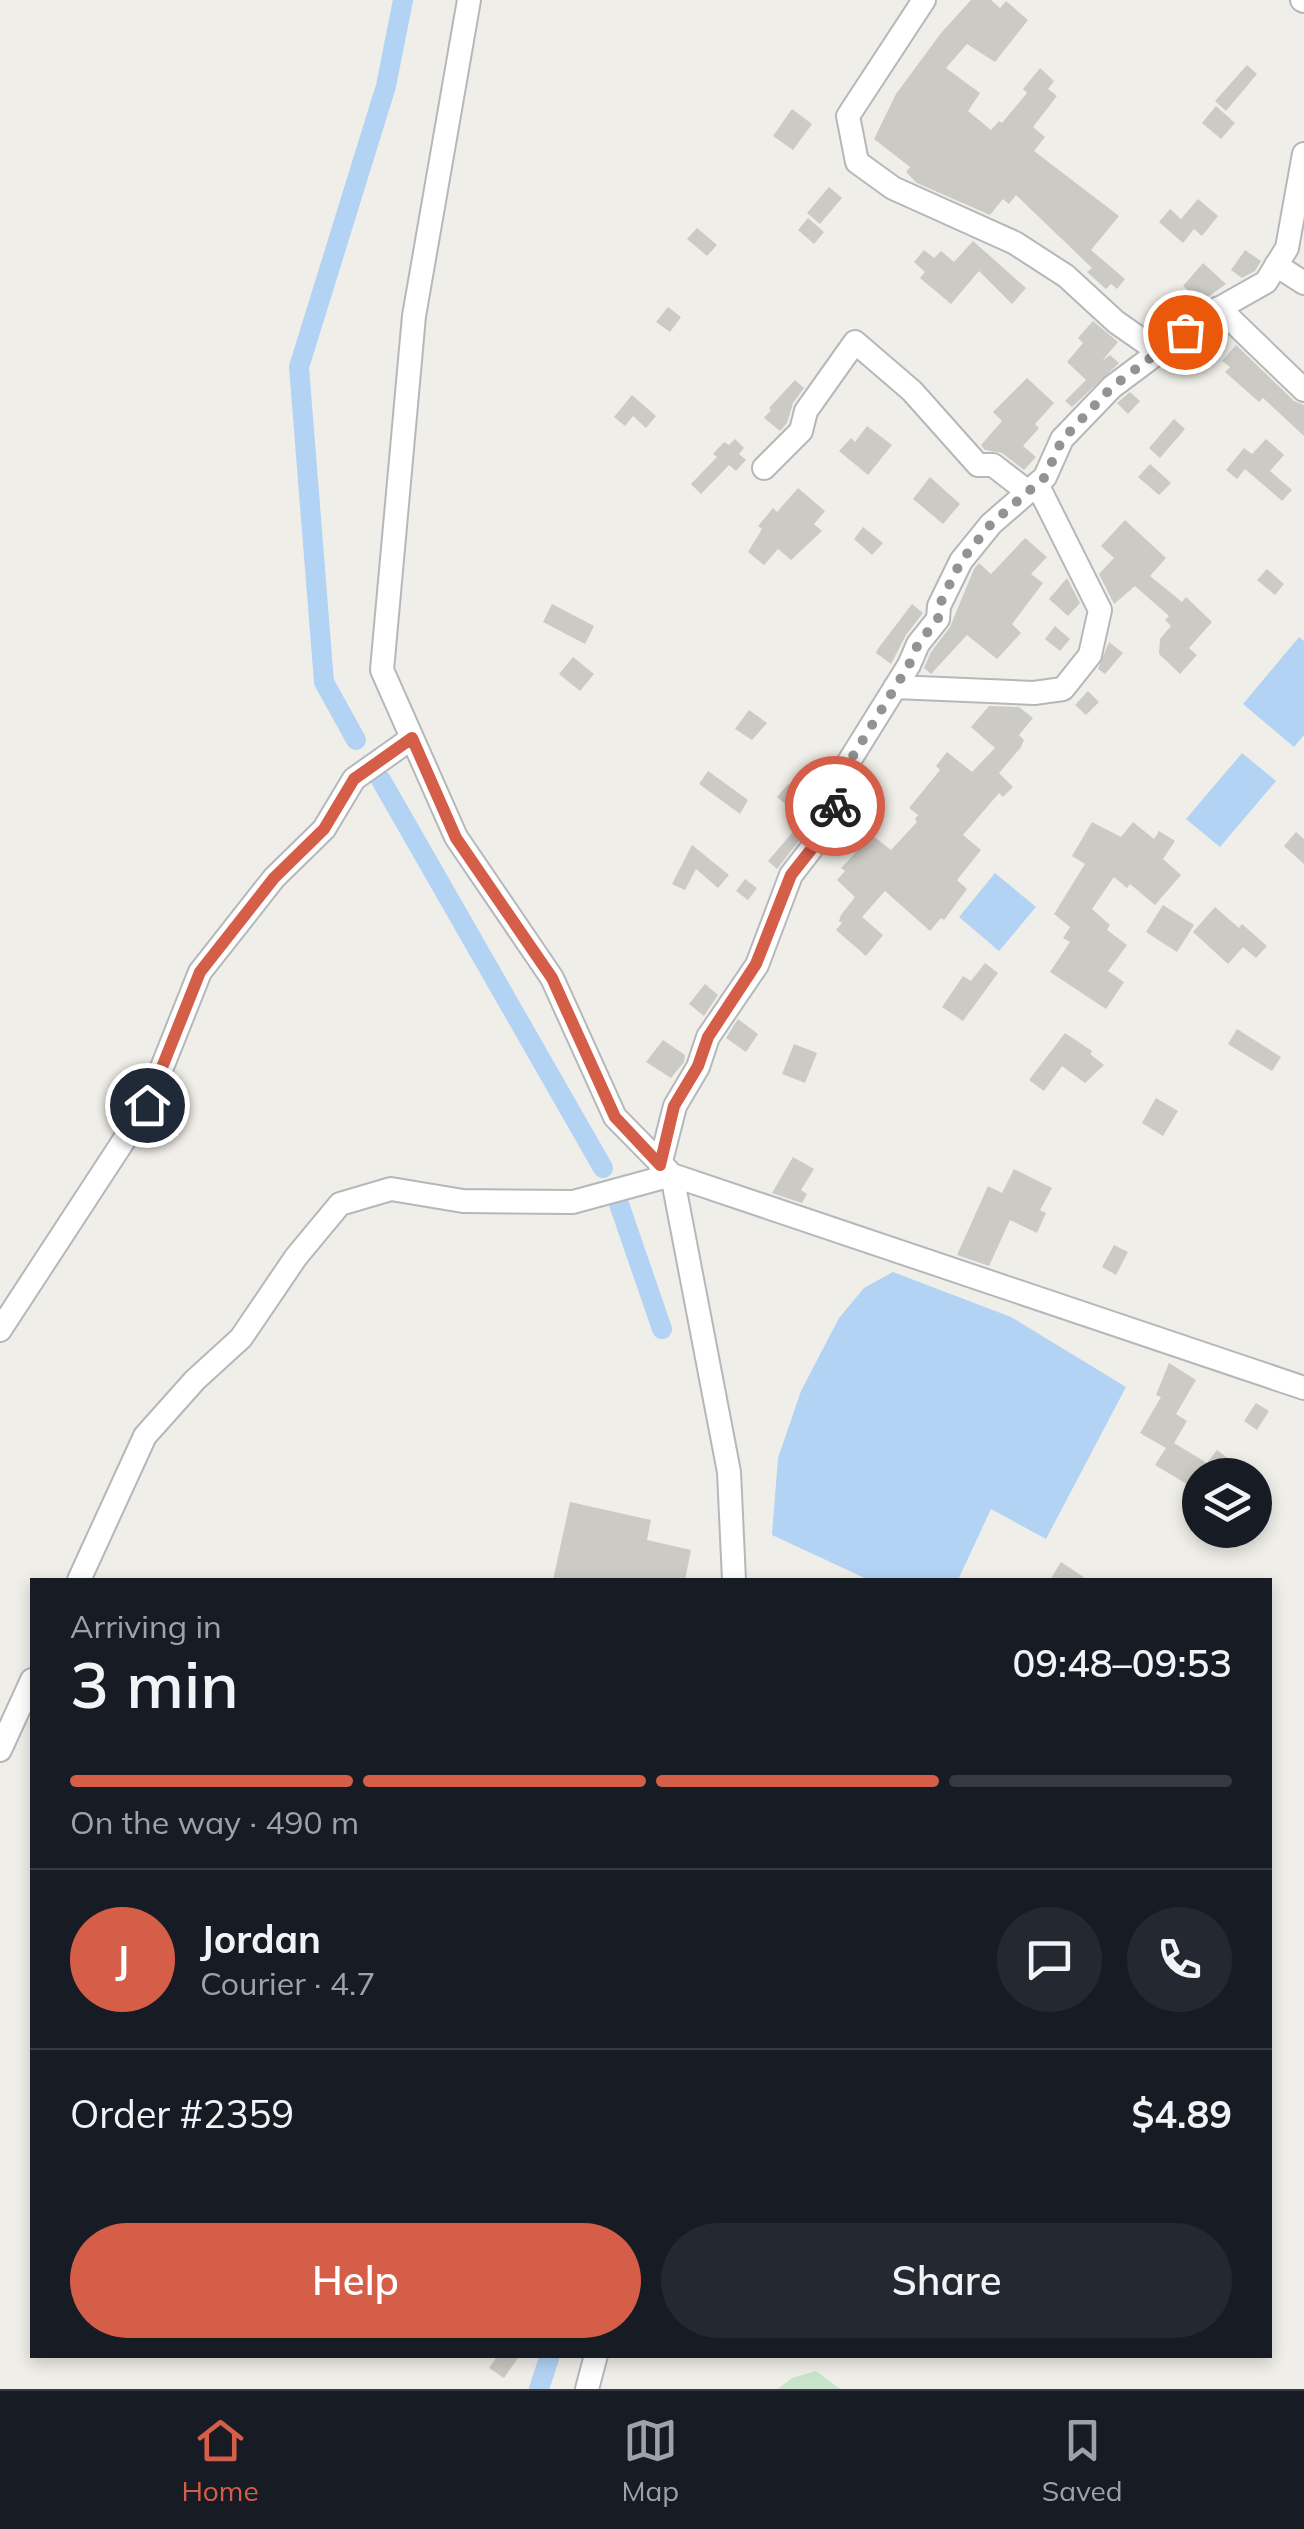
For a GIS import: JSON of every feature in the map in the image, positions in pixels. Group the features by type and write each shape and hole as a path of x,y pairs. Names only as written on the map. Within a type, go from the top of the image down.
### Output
{"street":[{"path":"469,0 414,316 382,670 456,838 552,978 615,1117 666,1170 1304,1388"},
{"path":"924,0 848,116 857,162 893,188 1015,242 1066,276 1116,322 1158,352"},
{"path":"734,1578 729,1472 666,1170 674,1106 698,1066 708,1037 756,964 791,875 828,828 848,764 918,644 938,619 939,606 961,561 991,524 1045,477 1062,440 1112,387 1219,308 1266,282 1286,248 1304,154"},
{"path":"1276,265 1304,283"},
{"path":"1219,308 1304,390"},
{"path":"764,468 800,430 806,411 855,342 912,390 978,465 992,464 1033,488 1100,610 1090,655 1062,689 1034,693 895,687"},
{"path":"0,1330 147,1105 200,972 274,878 324,829 354,779 412,738"},
{"path":"79,1578 145,1436 195,1380 241,1338 296,1257 340,1204 391,1189 463,1200 572,1202 666,1170"},
{"path":"0,1750 30,1684"},
{"path":"587,2389 595,2358"}],"green space":[{"path":"816,2371 840,2389 778,2389 792,2378"}],"water":[{"path":"1299,637 1304,641 1304,735 1294,747 1243,704"},
{"path":"1242,753 1276,781 1220,847 1186,819"},
{"path":"995,873 1036,907 999,951 959,917"},
{"path":"893,1272 1011,1317 1126,1387 1046,1539 991,1509 959,1578 865,1578 772,1535 778,1458 801,1391 839,1318 864,1288"}],"building":[{"path":"971,0 991,0 1000,8 1006,1 1028,20 995,62 967,44 946,68 980,93 968,111 991,130 999,121 1002,123 1027,93 1023,89 1040,68 1054,81 1048,89 1057,96 1033,127 1045,137 1034,151 1119,216 1091,250 1125,279 1117,289 1111,284 1106,289 1087,272 1092,268 1016,195 1009,204 1003,199 990,215 917,183 906,172 910,167 874,139 896,94"},
{"path":"1247,65 1257,74 1226,111 1215,101"},
{"path":"1216,106 1235,123 1221,139 1202,123"},
{"path":"792,109 812,124 793,150 773,136"},
{"path":"829,187 842,198 820,224 807,213"},
{"path":"1198,199 1218,216 1202,236 1194,229 1183,243 1159,222 1170,209 1181,219"},
{"path":"808,218 824,232 814,244 798,230"},
{"path":"697,228 717,245 707,256 687,239"},
{"path":"973,241 1026,288 1012,304 979,271 951,304 920,278 925,272 914,262 924,250 934,258 941,251 954,262"},
{"path":"1245,250 1261,261 1255,271 1242,278 1231,270"},
{"path":"1203,263 1226,284 1183,315 1198,298 1183,286"},
{"path":"668,307 681,317 670,332 656,322"},
{"path":"1093,321 1118,342 1102,361 1110,355 1119,363 1072,407 1065,401 1086,380 1067,362 1083,343 1078,338"},
{"path":"1236,345 1294,401 1304,405 1304,436 1263,398 1259,402 1225,372 1230,367 1222,361"},
{"path":"1027,378 1054,403 1035,424 1039,428 1023,446 1036,457 1024,470 1002,453 985,450 981,445 1002,421 993,412"},
{"path":"795,380 804,388 780,431 764,418"},
{"path":"1130,392 1140,401 1128,414 1117,403"},
{"path":"632,395 656,416 646,428 633,416 625,426 614,417"},
{"path":"1174,419 1185,429 1160,458 1149,448"},
{"path":"867,426 892,445 868,475 839,451 851,438 855,442"},
{"path":"735,439 744,448 739,454 746,460 736,471 729,465 701,494 691,484 717,457 713,454 724,442 729,445"},
{"path":"1266,439 1284,455 1270,471 1292,490 1282,501 1245,469 1237,479 1226,470 1244,448 1252,454"},
{"path":"1150,464 1171,483 1159,495 1138,477"},
{"path":"930,477 960,504 943,524 913,499"},
{"path":"798,488 825,511 814,524 822,531 791,560 778,549 764,565 748,552 762,529 758,526"},
{"path":"1125,520 1166,558 1150,576 1182,602 1186,597 1212,622 1189,648 1197,655 1180,674 1159,654 1160,639 1171,626 1165,620 1169,616 1135,586 1114,604 1099,574 1114,558 1101,546"},
{"path":"863,527 883,543 872,555 854,539"},
{"path":"1025,538 1047,557 1031,574 1043,583 1012,624 1021,633 997,659 967,635 931,674 924,668 950,627 974,569 979,563 991,574"},
{"path":"1267,569 1284,584 1275,595 1257,580"},
{"path":"1067,578 1080,603 1068,616 1049,599"},
{"path":"552,604 594,626 585,644 543,622"},
{"path":"912,604 923,613 891,664 877,650"},
{"path":"1055,626 1070,639 1060,651 1045,639"},
{"path":"1109,642 1123,653 1105,674 1098,669"},
{"path":"573,657 594,674 580,691 559,674"},
{"path":"1088,691 1099,702 1086,715 1075,705"},
{"path":"989,706 1019,707 1033,718 1019,735 1024,740 1021,747 999,773 1013,787 1003,797 999,793 963,835 981,850 957,880 967,889 944,920 941,918 930,931 885,891 862,917 883,935 866,956 836,930 842,923 841,915 855,897 837,880 845,871 841,868 872,835 891,850 917,822 918,815 909,808 940,770 936,766 947,752 972,772 995,748 971,727"},
{"path":"749,710 767,723 752,740 735,729"},
{"path":"708,771 748,800 740,814 699,784"},
{"path":"788,784 804,798 793,811 777,797"},
{"path":"804,812 814,821 777,869 768,861 798,826 795,824"},
{"path":"1092,822 1121,837 1133,822 1154,839 1159,831 1175,841 1163,859 1181,875 1155,905 1130,884 1127,888 1114,877 1092,909 1110,925 1107,930 1127,945 1108,971 1124,982 1106,1009 1050,972 1070,942 1063,938 1070,927 1054,914 1085,864 1072,856"},
{"path":"1296,832 1304,839 1304,864 1284,846"},
{"path":"692,845 729,875 718,888 696,869 685,890 672,884"},
{"path":"745,879 757,888 748,900 736,891"},
{"path":"1163,905 1194,925 1177,952 1146,932"},
{"path":"1215,907 1267,946 1256,958 1243,947 1228,964 1193,932"},
{"path":"985,963 998,973 963,1021 942,1007 963,976 971,981"},
{"path":"705,984 718,995 704,1016 689,1004"},
{"path":"738,1019 758,1034 746,1052 726,1038"},
{"path":"1237,1029 1281,1057 1272,1071 1228,1044"},
{"path":"1065,1033 1092,1051 1090,1054 1104,1065 1085,1083 1062,1066 1044,1091 1029,1080"},
{"path":"663,1040 685,1055 671,1078 646,1062"},
{"path":"794,1044 817,1053 805,1083 782,1074"},
{"path":"1156,1098 1178,1111 1163,1136 1142,1123"},
{"path":"793,1157 814,1169 801,1190 807,1194 802,1203 772,1193"},
{"path":"1014,1169 1052,1188 1040,1210 1046,1213 1037,1233 1010,1220 989,1266 957,1255 988,1186 1002,1193"},
{"path":"1114,1245 1128,1252 1116,1275 1102,1267"},
{"path":"1169,1363 1196,1380 1176,1414 1187,1421 1174,1443 1199,1458 1182,1458 1182,1481 1155,1465 1166,1448 1140,1433 1161,1397 1156,1395"},
{"path":"1256,1403 1269,1411 1257,1430 1244,1421"},
{"path":"1217,1450 1228,1458 1211,1458"},
{"path":"570,1502 651,1520 647,1540 691,1550 685,1578 553,1578"},
{"path":"1061,1562 1085,1578 1051,1578"},
{"path":"496,2358 518,2358 504,2378 489,2368"}],"waterway":[{"path":"356,740 324,682 299,367 386,86 403,0"},
{"path":"381,780 603,1168"},
{"path":"619,1204 662,1329"},
{"path":"539,2389 549,2358"}],"way so far":[{"path":"835,806 848,764 918,644 938,619 939,606 961,561 991,524 1045,477 1062,440 1112,387 1185,332"}],"route":[{"path":"147,1105 200,972 274,878 324,829 354,779 412,738 456,838 552,978 615,1117 660,1165 674,1106 698,1066 708,1037 756,964 791,875 828,828 835,806"}]}
